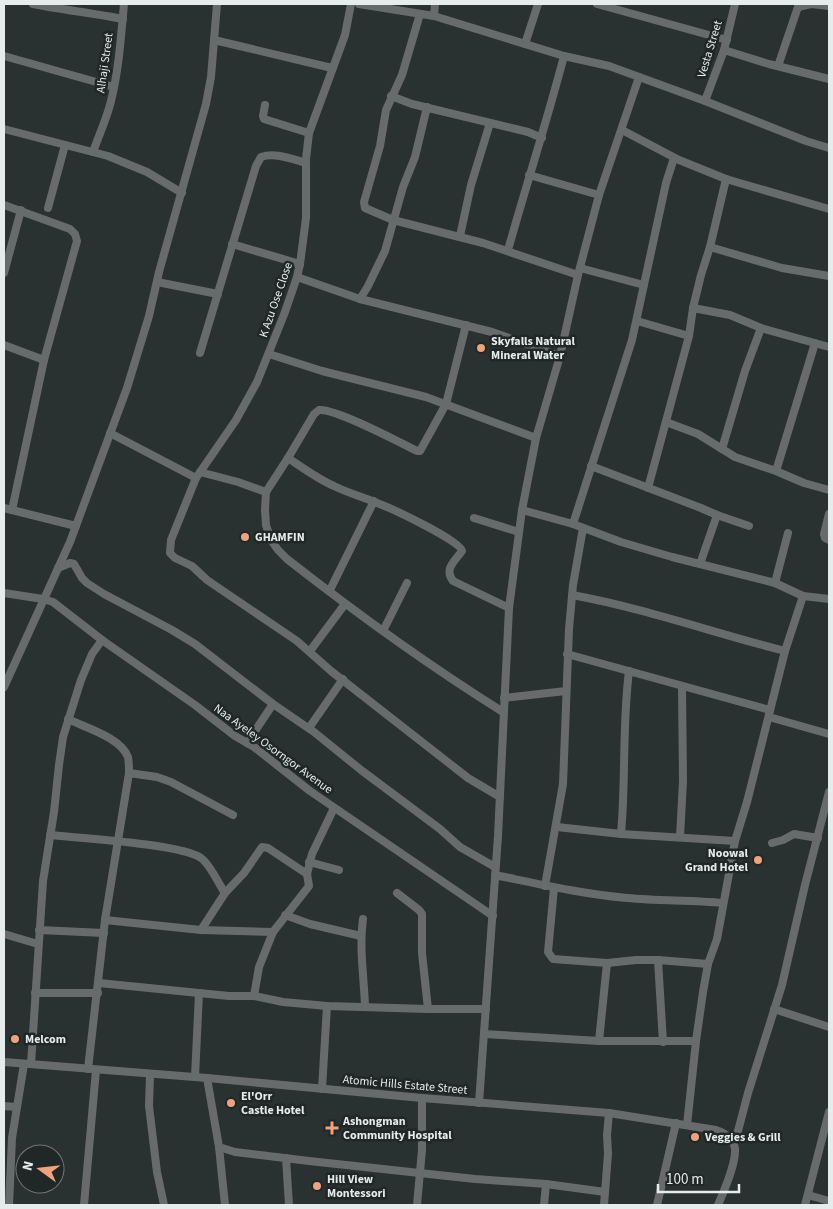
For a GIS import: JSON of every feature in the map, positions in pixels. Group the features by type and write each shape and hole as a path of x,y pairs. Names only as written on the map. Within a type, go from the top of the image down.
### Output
{"street":[{"path":"33,4 71,8 123,19"},
{"name":"Alhaji Street","path":"93,152 110,103 118,70 124,4"},
{"path":"4,685 76,526 134,367 206,104 211,77 217,4"},
{"name":"K Azu Ose Close","path":"310,652 297,641 207,580 192,566 172,556 170,551 171,540 198,475 248,400 257,382 297,277 307,200 306,148 309,132 345,35 351,4"},
{"path":"359,4 434,16 564,56 609,66 829,148"},
{"path":"434,16 435,4"},
{"path":"525,44 538,4"},
{"path":"597,4 727,40"},
{"name":"Vesta Street","path":"705,101 724,50 735,4"},
{"path":"778,66 798,5 829,6"},
{"path":"420,14 402,75 386,110 380,146 364,202 365,208 393,220 436,232 460,236 579,272 644,285"},
{"path":"214,40 332,68"},
{"path":"724,50 829,79"},
{"path":"4,56 114,87"},
{"path":"508,250 529,175 542,138 564,56"},
{"path":"479,1103 500,797 509,608 522,510 536,438 560,356 599,195 639,77"},
{"path":"391,96 428,108 528,132 542,138"},
{"path":"265,105 262,116 264,119 309,132"},
{"path":"360,299 385,251 402,187 415,157 428,108"},
{"path":"460,236 471,185 490,123"},
{"path":"4,129 108,156 147,172 182,193"},
{"path":"622,130 674,158 726,179 829,209"},
{"path":"48,208 65,145"},
{"path":"200,353 256,166 261,157 267,154 306,163"},
{"path":"573,524 625,364 666,183 674,158"},
{"path":"529,175 599,195"},
{"path":"648,488 689,336 693,308 726,179"},
{"path":"4,205 70,229 75,234 77,241 44,360 8,509 76,526"},
{"path":"4,273 21,210"},
{"path":"232,244 300,264"},
{"path":"710,247 782,268 829,276"},
{"path":"297,277 360,299 466,325 560,356"},
{"path":"157,282 218,294"},
{"path":"693,308 730,315 761,328 829,347"},
{"path":"636,321 689,336"},
{"path":"466,325 446,404 419,451 356,421 326,409 319,410 314,414 266,492 266,518 271,540 287,558 330,590 345,604 455,682 503,712"},
{"path":"722,449 745,371 761,328"},
{"path":"776,471 814,343"},
{"path":"4,345 44,360"},
{"path":"269,354 322,371 394,388 446,404 480,419 536,438"},
{"path":"666,422 687,428 736,457 804,483 829,490"},
{"path":"110,433 198,475 238,482 266,492"},
{"path":"288,458 328,483 374,501 439,533 460,546 462,552 449,568 451,579 509,608"},
{"path":"591,466 749,526"},
{"path":"330,590 374,501"},
{"path":"522,510 573,524 629,544 775,583 803,596 829,599"},
{"path":"829,514 824,534 825,538 829,540"},
{"path":"700,564 716,515"},
{"path":"474,518 519,532"},
{"path":"583,528 572,595 567,654 563,784 550,887 549,956 553,959 565,961 608,963 658,960 708,964"},
{"path":"775,583 788,533"},
{"path":"58,568 70,563 74,564 87,583 183,636 273,704 309,728 361,770 440,829 460,847 495,871 550,887 628,898 723,904"},
{"path":"383,631 407,583"},
{"path":"4,593 43,599"},
{"path":"572,595 631,608 785,651"},
{"path":"687,1125 696,1041 708,964 717,939 735,841 785,651 803,596"},
{"name":"Naa Ayeley Osorngor Avenue","path":"43,599 53,602 102,640 247,743 334,808 492,916"},
{"path":"345,604 310,652 326,667 468,778 500,797"},
{"path":"9,1205 7,1175 16,1107 28,1064 43,881 59,765 68,719 86,667 102,640"},
{"path":"567,654 682,687 829,734"},
{"path":"621,834 629,671"},
{"path":"309,728 343,679"},
{"path":"680,837 684,781 682,687"},
{"path":"504,698 566,691"},
{"path":"247,743 273,704"},
{"path":"68,719 102,734 118,745 127,755 129,772 105,920 92,1069 84,1205"},
{"path":"129,772 164,779 233,815"},
{"path":"718,1205 733,1161 735,1149 732,1140 738,1131 774,1009 829,792"},
{"path":"254,996 259,967 273,932 307,889 309,883 307,874 309,862 334,808"},
{"path":"557,826 621,834 735,841"},
{"path":"772,843 794,834 818,838"},
{"path":"50,835 143,844 185,851 201,858 225,893"},
{"path":"202,930 225,893 244,873 263,846 307,874"},
{"path":"309,862 339,870"},
{"path":"397,893 422,914 422,953 428,1010"},
{"path":"285,916 360,936"},
{"path":"363,919 360,936 366,1006"},
{"path":"105,920 202,930 273,932"},
{"path":"39,930 104,933"},
{"path":"4,934 38,944"},
{"path":"658,960 663,1042"},
{"path":"599,1041 608,963"},
{"path":"99,983 199,993 254,996 283,1002 327,1006 366,1006 428,1010 486,1009"},
{"path":"35,993 98,993"},
{"path":"195,1077 199,993"},
{"path":"322,1089 327,1006"},
{"path":"774,1009 829,1027"},
{"path":"484,1034 599,1041 696,1041"},
{"name":"Atomic Hills Estate Street","path":"4,1062 610,1113 723,1132 732,1140"},
{"path":"150,1074 149,1106 157,1172 164,1205"},
{"path":"207,1078 219,1147 225,1205"},
{"path":"417,1205 422,1150 422,1098"},
{"path":"4,1106 16,1107"},
{"path":"805,1205 829,1112"},
{"path":"604,1205 608,1154 607,1135 610,1113"},
{"path":"657,1205 676,1124"},
{"path":"219,1147 235,1152 286,1158 475,1180 546,1184 605,1192"},
{"path":"286,1158 289,1205"},
{"path":"544,1205 546,1184"},
{"path":"808,1195 829,1201"}],"place":[{"name":"Skyfalls Natural Mineral Water","path":"481,348"},
{"name":"GHAMFIN","path":"245,537"},
{"name":"Noowal Grand Hotel","path":"758,860"},
{"name":"Melcom","path":"15,1039"},
{"name":"El'Orr Castle Hotel","path":"231,1103"},
{"name":"Ashongman Community Hospital","path":"332,1128"},
{"name":"Veggies & Grill","path":"695,1137"},
{"name":"Hill View Montessori","path":"317,1186"}]}
